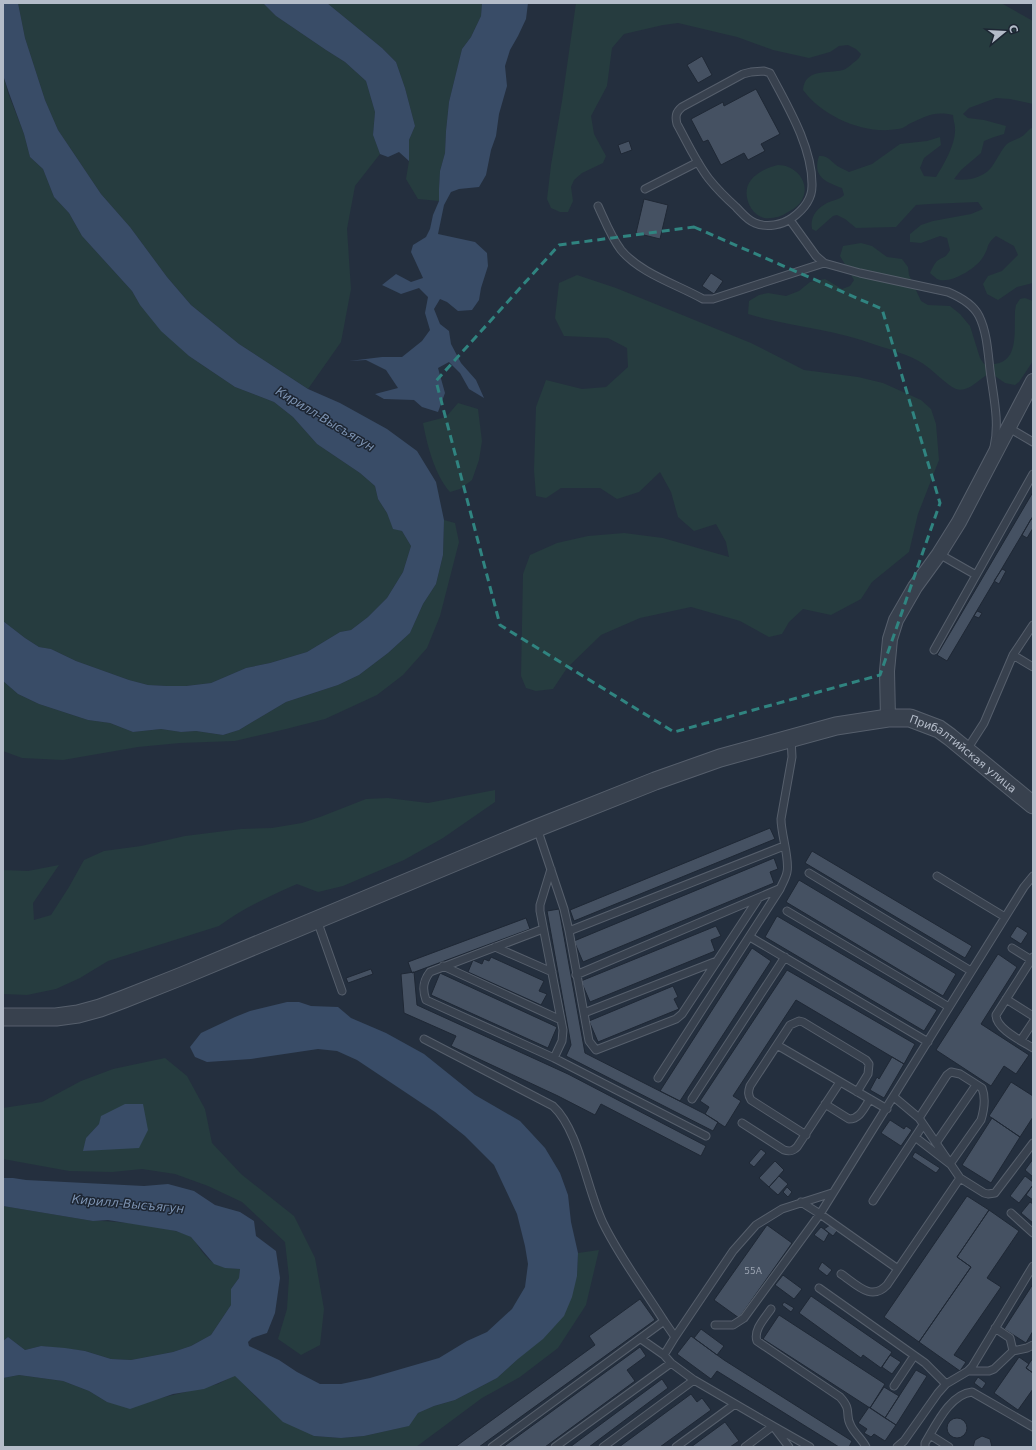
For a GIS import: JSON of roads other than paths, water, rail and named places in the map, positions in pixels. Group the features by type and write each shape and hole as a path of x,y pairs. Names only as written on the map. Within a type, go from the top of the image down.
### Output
{"street":[{"path":"888,718 890,639 896,620 915,587 960,522 1033,381"},
{"name":"Прибалтийская улица","path":"3,1017 56,1017 100,1008 182,976 537,828 690,768 720,758 836,726 888,718 910,718 925,723 939,729 1033,805"}],"lane":[{"path":"764,71 770,73 802,138 812,178 811,192 808,200 800,211 790,220 773,225 754,223 746,218 720,192 698,162 676,124 675,117 678,110 742,74 764,71"},
{"path":"645,189 698,162"},
{"path":"598,206 612,236 621,250 638,266 703,298 713,299 824,262"},
{"path":"790,220 816,256 824,262 860,273 948,292 958,296 973,308 979,316 983,326 996,413 995,442 990,463"},
{"path":"1009,428 1033,442"},
{"path":"934,650 1033,474"},
{"path":"939,554 976,575"},
{"path":"966,751 984,723 1013,655 1033,625"},
{"path":"1013,655 1033,667"},
{"path":"658,1078 750,937 780,889 787,872 787,861 781,819 792,757 790,738"},
{"path":"537,828 564,909 589,1041 596,1050 662,1024 682,1014 758,899"},
{"path":"569,931 784,846"},
{"path":"551,869 540,905 543,929 563,1030 562,1041 554,1058"},
{"path":"808,873 972,971"},
{"path":"937,876 1005,917"},
{"path":"715,1325 733,1325 744,1318 820,1214 887,1109 1005,917 1024,887 1033,876"},
{"path":"576,975 780,889"},
{"path":"787,911 949,1008"},
{"path":"316,920 342,991"},
{"path":"543,929 430,972 424,979 424,995 426,1000 554,1058 706,1136"},
{"path":"750,937 928,1042"},
{"path":"495,947 552,972"},
{"path":"1012,948 1032,959 996,1015 996,1019 1001,1028 1033,1048"},
{"path":"692,1099 785,958"},
{"path":"584,1013 717,961"},
{"path":"443,966 561,1020"},
{"path":"1006,999 1033,1016"},
{"path":"806,1135 751,1100 748,1095 750,1086 790,1025 799,1021 803,1022 866,1060 869,1064 868,1074 857,1092"},
{"path":"1021,1040 1033,1022"},
{"path":"424,1039 553,1106 560,1113 576,1148 602,1222 623,1258 675,1337"},
{"path":"777,1045 887,1109"},
{"path":"919,1118 947,1075 951,1072 960,1074 982,1088 985,1097 981,1120 950,1164"},
{"path":"742,1123 784,1150 789,1151 797,1147 806,1135 840,1082"},
{"path":"936,1143 976,1085"},
{"path":"894,1097 919,1118 960,1178 984,1193 995,1193 1033,1143"},
{"path":"825,1104 849,1119 853,1119 860,1115 870,1099"},
{"path":"873,1201 923,1125"},
{"path":"915,1137 950,1164"},
{"path":"841,1274 866,1291 877,1292 882,1290 898,1270 960,1178"},
{"path":"664,1355 733,1251 756,1225 772,1214 801,1202 832,1193"},
{"path":"801,1202 898,1270"},
{"path":"1011,1213 1033,1232"},
{"path":"968,1372 1033,1266"},
{"path":"819,1288 925,1363 946,1384"},
{"path":"771,1309 756,1330 755,1336 757,1341 840,1397 846,1403 848,1408 849,1420 852,1428 866,1447"},
{"path":"492,1447 664,1321"},
{"path":"996,1328 1030,1347"},
{"path":"1008,1336 1012,1341 1013,1351"},
{"path":"641,1339 664,1355 671,1363 694,1380 810,1447"},
{"path":"896,1447 904,1441 938,1392 946,1384 968,1372 989,1371 994,1369 1013,1351 1030,1347"},
{"path":"894,1386 914,1356"},
{"path":"555,1447 671,1363"},
{"path":"603,1447 694,1380"},
{"path":"925,1447 925,1443 951,1402 967,1392 972,1392 1033,1427"},
{"path":"676,1447 735,1404"},
{"path":"745,1447 773,1426"},
{"path":"773,1426 789,1447"},
{"path":"930,1435 949,1447"}],"water":[{"name":"Кирилл-Высъягун","path":"3,3 18,3 25,38 45,100 58,130 101,194 130,227 167,277 191,305 239,344 308,389 340,403 387,429 417,451 436,482 444,520 443,555 436,584 423,604 410,633 388,653 359,675 338,685 286,702 239,730 223,735 196,731 181,732 161,729 133,732 110,723 88,720 39,704 18,694 3,681 3,621 39,647 51,649 76,661 129,680 148,685 167,686 186,686 211,683 246,668 270,663 307,652 340,632 351,630 368,617 387,598 403,572 411,546 402,531 393,529 387,513 378,499 375,486 360,473 317,444 293,417 274,402 235,387 189,356 161,331 140,305 132,291 82,236 69,213 54,197 43,169 30,157 24,134 3,75"},
{"path":"263,3 327,3 382,48 396,62 405,88 415,126 409,140 409,161 399,152 388,157 380,154 373,135 375,112 366,81 345,62 276,16"},
{"path":"482,3 528,3 526,19 510,50 505,66 507,86 499,114 496,136 491,150 486,175 479,187 459,189 451,192 444,205 438,234 475,242 487,253 488,266 479,300 472,310 458,311 447,302 440,299 434,309 440,324 449,331 451,344 461,363 476,380 484,398 469,389 460,373 449,362 438,368 445,393 438,412 422,407 414,400 384,399 375,394 398,388 386,370 366,360 349,361 382,357 402,357 422,341 430,330 425,313 428,297 419,288 401,294 382,285 396,274 411,282 423,278 411,252 413,245 426,237 439,201 440,171 445,153 449,102 462,49 471,37 481,16"},
{"name":"Кирилл-Высъягун","path":"287,1002 299,1002 311,1006 338,1007 351,1018 386,1033 424,1054 475,1095 520,1121 545,1148 560,1173 568,1195 571,1222 578,1253 577,1276 572,1297 564,1316 543,1339 497,1378 455,1400 434,1406 418,1413 409,1426 364,1436 341,1438 314,1436 283,1422 235,1376 204,1389 173,1394 130,1409 107,1402 89,1391 63,1381 19,1375 3,1378 3,1341 8,1337 25,1350 41,1346 65,1348 85,1351 111,1359 131,1360 173,1352 191,1346 211,1335 231,1305 231,1289 239,1278 240,1269 225,1268 214,1264 191,1237 176,1231 108,1220 93,1221 3,1206 3,1178 144,1186 168,1184 194,1191 215,1205 240,1212 254,1221 256,1236 276,1251 280,1278 275,1313 267,1333 252,1338 248,1342 249,1346 279,1360 297,1372 320,1384 341,1384 370,1378 439,1358 467,1341 487,1332 512,1309 525,1287 528,1264 517,1214 494,1165 465,1136 435,1112 357,1060 337,1051 318,1049 251,1059 207,1062 195,1057 190,1047 201,1033 250,1011"},
{"path":"125,1104 143,1104 148,1130 139,1148 83,1151 86,1138 99,1124 101,1116"}]}
